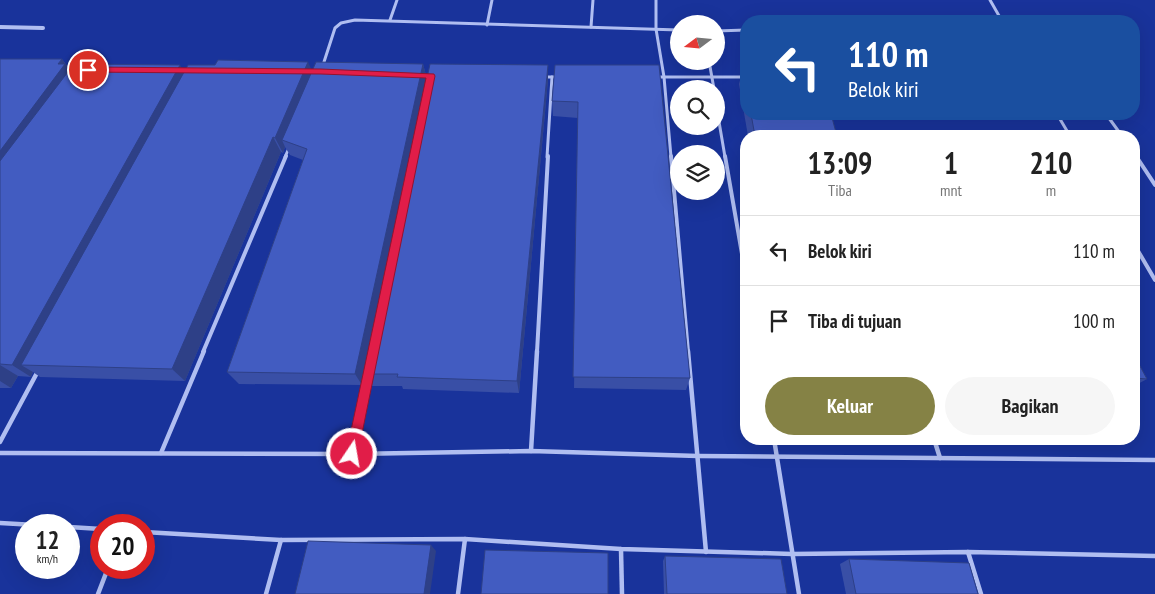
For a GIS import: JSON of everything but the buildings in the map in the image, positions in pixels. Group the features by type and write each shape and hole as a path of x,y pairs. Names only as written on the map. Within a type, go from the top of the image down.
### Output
{"street":[{"path":"0,27 43,28"}],"lane":[{"path":"390,20 397,0"},
{"path":"487,25 492,0"},
{"path":"591,27 593,0"},
{"path":"656,0 656,28 664,77 706,552"},
{"path":"990,0 999,15"},
{"path":"321,71 334,30 338,25 355,20 670,29"},
{"path":"725,31 740,30"},
{"path":"711,70 712,80"},
{"path":"543,77 562,77"},
{"path":"531,451 552,77"},
{"path":"654,77 740,77"},
{"path":"721,135 740,242"},
{"path":"161,453 290,144"},
{"path":"1140,162 1155,185"},
{"path":"1140,254 1155,280"},
{"path":"0,442 41,365"},
{"path":"352,454 369,376"},
{"path":"775,445 799,594"},
{"path":"936,445 940,458"},
{"path":"0,452 352,454 531,451 698,456 777,455 1155,460"},
{"path":"0,523 15,524"},
{"path":"155,533 281,540 465,539 621,549 706,552 792,554 968,552 1155,556"},
{"path":"458,594 465,539"},
{"path":"266,594 281,540"},
{"path":"621,549 622,594"},
{"path":"968,552 981,594"},
{"path":"98,594 104,579"}],"route":[{"path":"88,70 198,72 321,71 431,76 352,454"}]}
